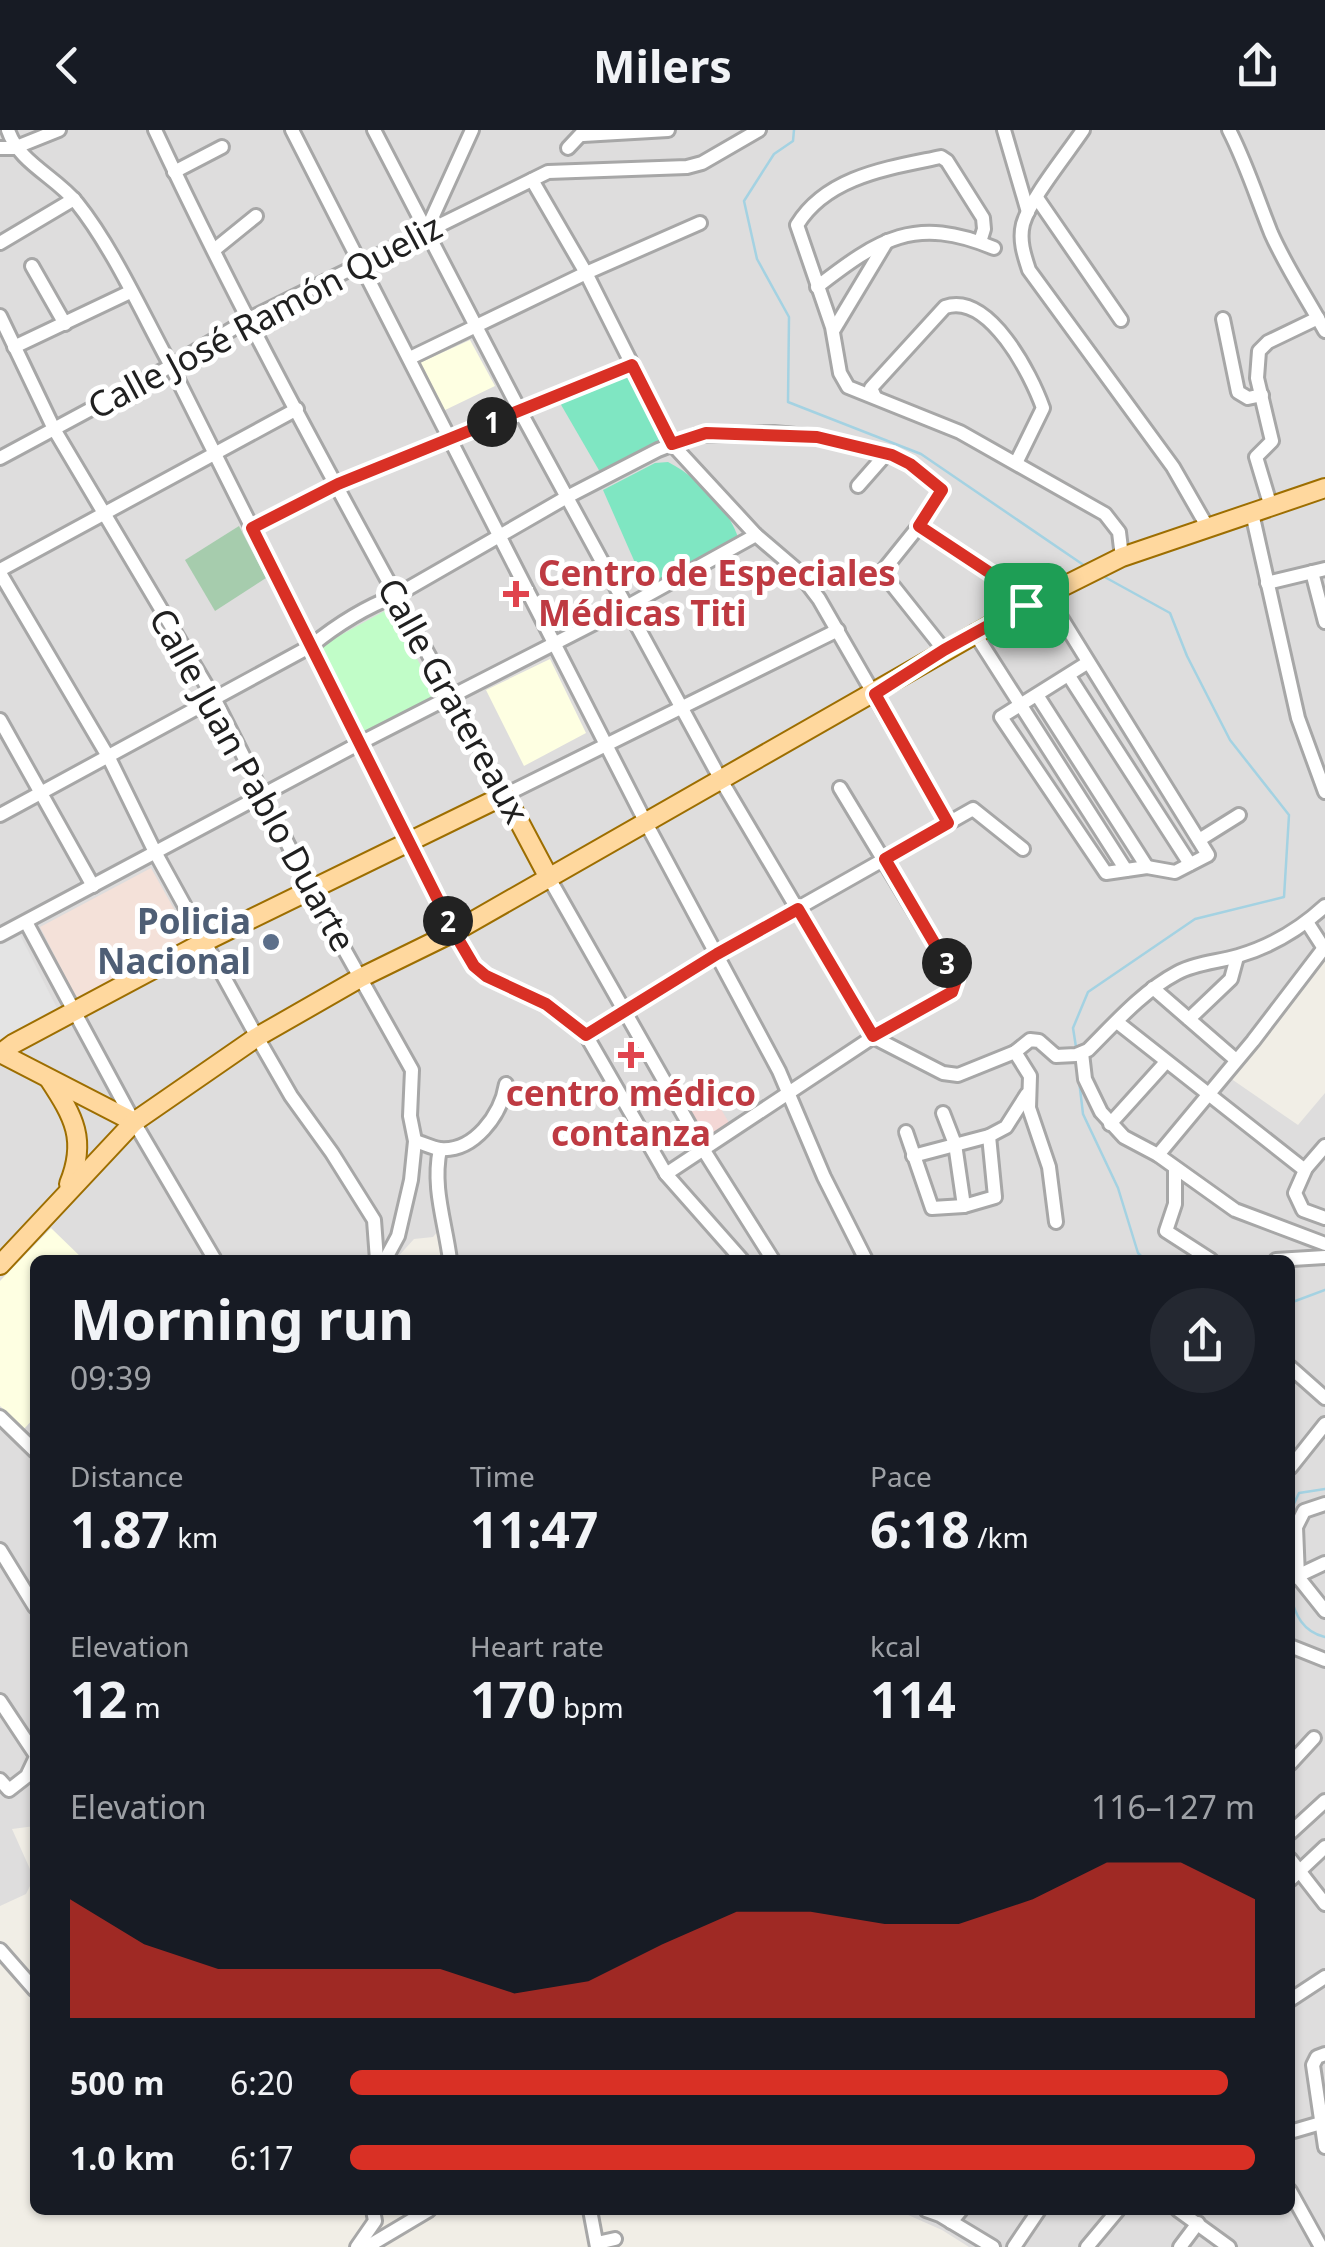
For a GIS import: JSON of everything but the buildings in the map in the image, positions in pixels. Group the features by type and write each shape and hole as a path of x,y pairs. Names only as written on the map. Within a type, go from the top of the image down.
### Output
{"main road":[{"path":"0,1264 134,1122 257,1037 360,978 454,932 1026,605 1122,557 1325,488"},
{"path":"134,1122 1,1053 206,941 505,795"},
{"name":"Calle Gratereaux","path":"505,795 550,878"},
{"path":"48,1077 70,1112 79,1150 62,1199"}],"street":[{"path":"7,148 8,130"},
{"path":"7,148 59,130"},
{"name":"Calle Gratereaux","path":"154,130 395,596 505,795"},
{"path":"292,130 606,746 779,1071 824,1177 863,1255"},
{"path":"374,130 626,608 721,780 873,1036 943,1073 958,1075 1016,1052 1035,1040 1056,1056 1082,1053 1153,988 1180,970 1237,956 1283,939 1325,906"},
{"path":"427,229 472,130"},
{"path":"568,148 584,132 668,130"},
{"name":"Calle José Ramón Queliz","path":"0,458 171,366 249,319 548,172 686,167 759,130"},
{"path":"1004,130 1028,212"},
{"path":"1083,130 1028,212 1022,228 1022,251 1029,270 1173,467 1208,528"},
{"path":"1228,130 1281,253 1322,324 1268,342 1259,351 1257,378 1272,441 1256,456 1271,507"},
{"path":"174,172 222,147"},
{"path":"7,148 74,199 130,292 474,966 486,976 546,1004 586,1035 666,1174 737,1255"},
{"path":"980,242 983,218 947,160 941,157 870,173 844,184 809,210 797,229 833,331 842,380 855,392 931,418 1114,522 1122,557"},
{"path":"532,180 586,273 672,444 756,535 798,570 838,630 948,823"},
{"path":"1037,198 1121,320"},
{"path":"0,243 74,199"},
{"path":"214,250 256,216"},
{"path":"410,358 700,223"},
{"path":"817,288 888,238 938,233 994,248"},
{"path":"833,331 888,238"},
{"path":"32,266 65,324"},
{"path":"14,347 130,292"},
{"path":"875,397 872,388 945,307 954,304 984,315 1004,335 1042,408 1016,464"},
{"name":"Calle Juan Pablo Duarte","path":"0,316 54,429 215,700 311,890 412,1070 410,1116 416,1141 411,1180 398,1236 385,1255"},
{"path":"1222,318 1238,392 1248,398 1262,395"},
{"path":"252,528 338,484 632,365"},
{"path":"298,409 0,572 109,758 155,852 291,1096 359,1194 376,1229 380,1255"},
{"path":"0,816 311,646 366,607 395,596 567,497 672,444 706,433 800,434 886,453 910,464 942,490 919,526 882,568 884,576 944,650"},
{"path":"858,486 886,453"},
{"path":"1252,514 1298,718 1325,792"},
{"path":"919,526 1016,590 1026,605"},
{"path":"212,1255 74,1013 10,928 626,608 756,535"},
{"path":"1267,583 1319,570 1325,622"},
{"path":"1047,595 1208,855 1175,872 1148,867 1106,874 1002,717 1087,663"},
{"path":"505,795 838,630"},
{"path":"974,632 1126,870"},
{"path":"1069,676 1190,864"},
{"path":"1037,695 1148,867"},
{"path":"0,720 93,886"},
{"path":"666,1174 873,1036 952,992 956,980 840,788"},
{"path":"586,1035 717,954 973,809 1022,849"},
{"path":"1199,840 1239,815"},
{"name":"Calle Gratereaux","path":"550,878 704,1149 770,1255"},
{"path":"1158,1155 1324,949 1307,922"},
{"path":"1189,1019 1231,979 1237,956"},
{"path":"1153,988 1236,1060"},
{"path":"1117,1022 1306,1168"},
{"path":"1016,1052 1030,1076 1029,1108 1048,1168 1056,1222"},
{"path":"1082,1053 1086,1080 1110,1124 1124,1137 1158,1155 1235,1210 1325,1244"},
{"path":"1110,1124 1166,1062"},
{"path":"416,1141 440,1149 460,1145 491,1124 506,1084"},
{"path":"913,1156 989,1136 1006,1127 1031,1086"},
{"path":"943,1113 955,1144 964,1206"},
{"path":"906,1132 932,1208 964,1206 996,1197 989,1136"},
{"path":"1325,1146 1306,1168 1295,1198 1303,1210 1325,1218"},
{"path":"440,1149 436,1193 449,1255"},
{"path":"1174,1168 1175,1204 1166,1232 1203,1255"},
{"path":"1295,1259 1325,1257"},
{"path":"1295,1371 1325,1398"},
{"path":"0,1417 30,1446"},
{"path":"1295,1462 1325,1424"},
{"path":"1295,1552 1299,1516 1304,1510 1325,1504"},
{"path":"0,1550 30,1598"},
{"path":"1295,1578 1325,1563"},
{"path":"1295,1579 1323,1606"},
{"path":"1295,1648 1325,1660"},
{"path":"0,1701 30,1748"},
{"path":"1295,1759 1314,1738"},
{"path":"0,1780 9,1790 27,1776 30,1768"},
{"path":"1295,1828 1325,1801"},
{"path":"1325,1847 1295,1876 1325,1904"},
{"path":"0,1950 30,1984"},
{"path":"1295,1997 1325,1977"},
{"path":"1325,2054 1313,2065 1325,2148"},
{"path":"1295,2130 1320,2123"},
{"path":"1295,2200 1322,2247"},
{"path":"357,2247 374,2221 373,2215"},
{"path":"367,2247 421,2215"},
{"path":"591,2215 596,2245 616,2239"},
{"path":"936,2215 993,2247"},
{"path":"951,2222 957,2215"},
{"path":"1014,2247 1036,2215"},
{"path":"1087,2247 1114,2215"},
{"path":"1186,2215 1229,2247"},
{"path":"1180,2247 1198,2223"}],"shaded area":[{"path":"0,130 1325,130 1325,950 1230,1078 1298,1125 1325,1093 1325,2247 969,2247 908,2215 1295,2215 1295,1255 442,1255 439,1230 433,1237 414,1239 400,1255 30,1255 30,1827 12,1829 30,1869 30,1886 26,1894 0,1906"},
{"path":"470,340 495,386 441,412 417,364"},
{"path":"239,526 266,578 215,611 185,560"},
{"path":"550,659 586,733 524,766 486,690"},
{"path":"151,868 192,941 78,1001 40,927"},
{"path":"20,935 60,1014 0,1044 0,945"},
{"path":"710,1090 732,1128 705,1143 683,1105"},
{"path":"51,1228 79,1255 30,1255 30,1422 24,1429 0,1406 0,1281"}],"green space":[{"path":"626,374 660,441 600,472 560,403"},
{"path":"668,462 711,495 739,541 647,590 603,490 655,463"},
{"path":"390,608 437,696 360,735 319,647"}],"waterway":[{"path":"794,130 793,141 774,154 744,201 757,259 789,317 788,402 921,454 1085,566"},
{"path":"1076,1047 1073,1028 1088,992 1195,919 1284,897 1289,815 1230,740 1170,613 1101,575"},
{"path":"1079,1080 1083,1114 1118,1188 1140,1255"},
{"path":"1295,1301 1325,1290"},
{"path":"1295,1501 1299,1493 1325,1489"},
{"path":"1295,1611 1311,1631 1325,1637"}],"place":[{"name":"Centro de Especiales Médicas Titi","path":"516,594"},
{"name":"Policia Nacional","path":"271,942"},
{"name":"centro médico contanza","path":"631,1055"}],"route":[{"path":"632,365 672,444 706,433 800,434 892,455 910,464 942,490 919,526 1016,590 1026,605 974,632 875,694 948,823 885,859 956,980 952,992 873,1036 798,909 586,1035 546,1004 486,976 474,966 252,528 338,484 632,365"}]}
